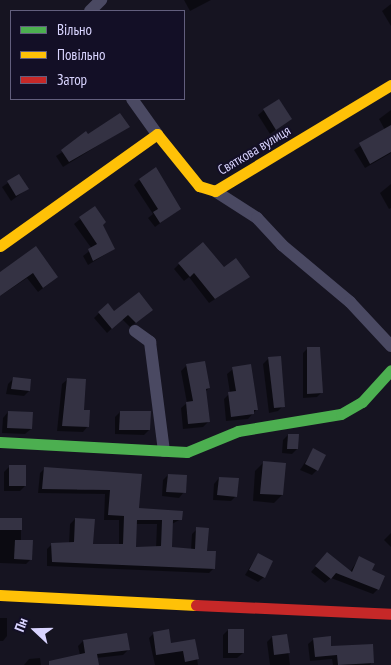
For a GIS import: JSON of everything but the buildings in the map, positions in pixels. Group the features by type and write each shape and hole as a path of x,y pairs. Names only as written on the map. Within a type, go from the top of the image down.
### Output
{"street":[{"path":"91,10 100,0"},
{"name":"Святкова вулиця","path":"156,134 200,186 215,191 391,85"},
{"path":"0,246 156,134 133,100"},
{"path":"215,191 257,218 282,244 350,302 391,346"},
{"path":"135,331 150,342 164,451"},
{"path":"0,442 187,452 238,431 341,414 362,402 389,374"},
{"path":"0,595 391,614"}],"traffic: fast":[{"path":"0,442 187,452 238,431 341,414 362,402 391,370"}],"traffic: slow":[{"path":"0,246 157,134 199,186 215,191 391,85"},
{"path":"0,595 196,605"}],"traffic: jam":[{"path":"196,605 391,614"}]}
